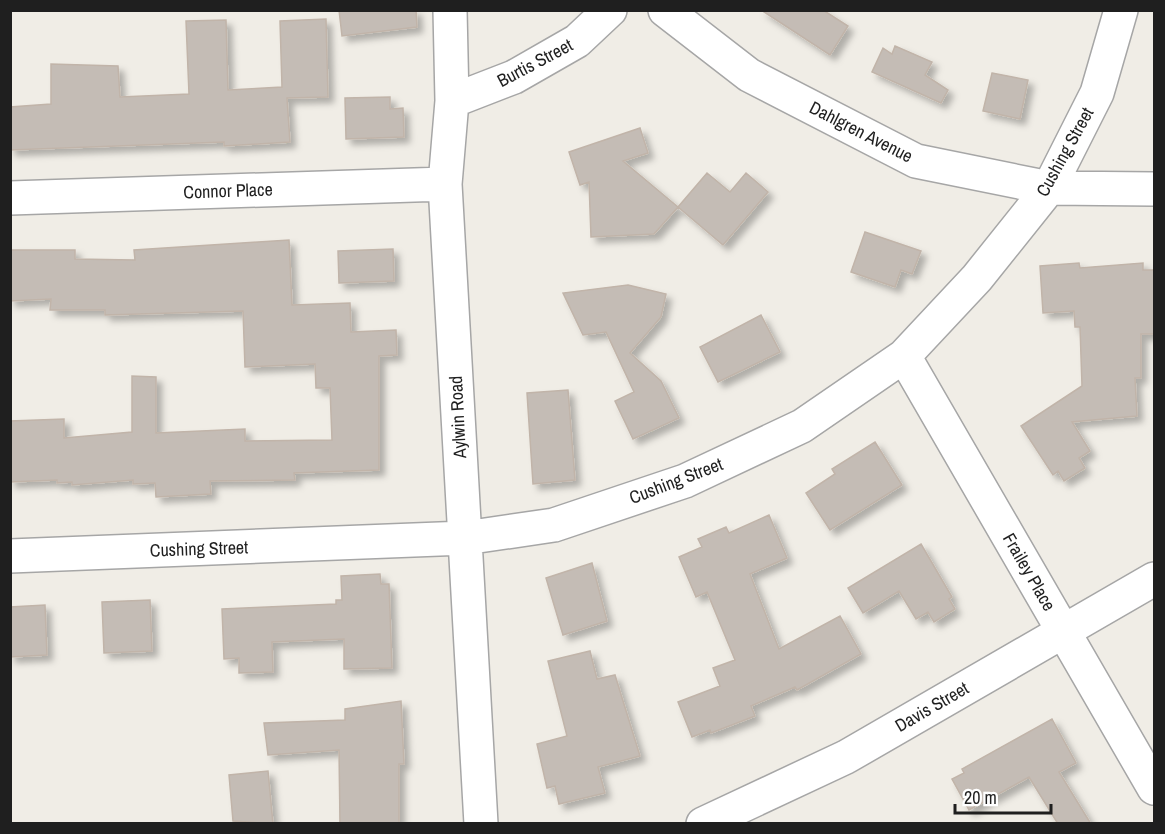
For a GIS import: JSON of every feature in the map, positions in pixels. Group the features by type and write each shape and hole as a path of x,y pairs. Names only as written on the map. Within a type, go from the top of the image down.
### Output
{"street":[{"name":"Aylwin Road","path":"450,10 452,101 445,184 481,824"},
{"name":"Burtis Street","path":"452,101 514,77 577,41 610,10"},
{"name":"Dahlgren Avenue","path":"666,10 749,75 916,161 1049,188 1155,189"},
{"name":"Cushing Street","path":"10,556 465,538 554,525 685,481 802,426 904,356 977,278 1049,188 1097,93 1121,10"},
{"name":"Connor Place","path":"10,198 445,184"},
{"name":"Frailey Place","path":"904,356 1155,788"},
{"name":"Davis Street","path":"703,824 846,757 1155,579"}],"building":[{"path":"339,10 416,10 417,27 342,36"},
{"path":"761,10 823,10 848,26 830,55"},
{"path":"326,19 328,97 287,98 290,142 224,146 224,142 10,150 10,107 51,104 51,64 118,66 120,97 189,94 186,21 226,20 228,90 282,87 280,21"},
{"path":"895,46 932,62 925,75 948,90 941,103 872,72 883,48 892,54"},
{"path":"992,73 1028,80 1020,119 983,111"},
{"path":"390,97 390,109 403,108 404,137 346,139 345,98"},
{"path":"640,128 648,153 623,161 678,207 654,234 591,237 589,182 580,185 569,152"},
{"path":"707,173 730,192 746,173 768,192 723,245 678,207"},
{"path":"865,232 921,251 912,274 901,270 895,287 851,272"},
{"path":"289,240 292,305 350,303 351,332 396,330 397,355 379,356 379,470 294,473 295,480 210,481 211,494 156,497 155,483 133,484 133,480 72,485 72,482 57,483 57,480 10,482 10,421 64,419 64,438 132,432 132,376 156,377 156,433 245,429 245,441 332,440 330,388 316,388 315,364 245,367 243,311 105,315 105,310 50,310 51,299 10,301 10,250 75,250 75,259 135,260 134,250"},
{"path":"393,249 394,281 339,283 338,251"},
{"path":"1079,263 1080,268 1143,263 1143,270 1155,270 1155,334 1141,334 1141,378 1135,378 1137,416 1072,422 1090,451 1079,458 1085,468 1064,481 1058,471 1053,475 1021,426 1082,386 1080,327 1075,327 1074,311 1043,313 1040,266"},
{"path":"628,285 666,294 661,317 630,353 661,381 679,418 633,439 615,401 634,392 606,332 583,335 563,293"},
{"path":"761,315 780,352 718,382 700,347"},
{"path":"568,390 575,480 533,484 527,393"},
{"path":"875,442 902,485 830,530 806,493 835,474 832,469"},
{"path":"769,515 787,558 750,574 779,649 840,616 861,654 797,690 795,687 751,706 755,716 711,733 710,730 692,737 678,702 720,686 713,668 735,660 707,592 696,597 679,557 702,547 698,539 726,527 729,533"},
{"path":"921,544 952,597 949,599 955,609 934,622 928,612 916,619 899,591 863,613 848,588"},
{"path":"592,563 607,621 563,635 546,578"},
{"path":"380,574 381,584 389,584 392,668 344,669 344,639 272,642 273,672 239,673 239,658 224,659 222,609 336,604 336,600 342,600 341,576"},
{"path":"150,600 152,651 104,653 102,602"},
{"path":"45,605 47,655 10,657 10,607"},
{"path":"590,651 597,679 615,675 640,756 598,767 605,793 559,804 555,786 547,788 537,744 567,736 548,661"},
{"path":"401,701 404,764 399,764 399,824 340,824 339,750 268,755 264,723 345,720 345,709"},
{"path":"1052,719 1076,763 1059,772 1091,824 1058,824 1029,777 969,810 952,779 964,773 962,769"},
{"path":"268,771 273,824 233,821 229,775"}]}
